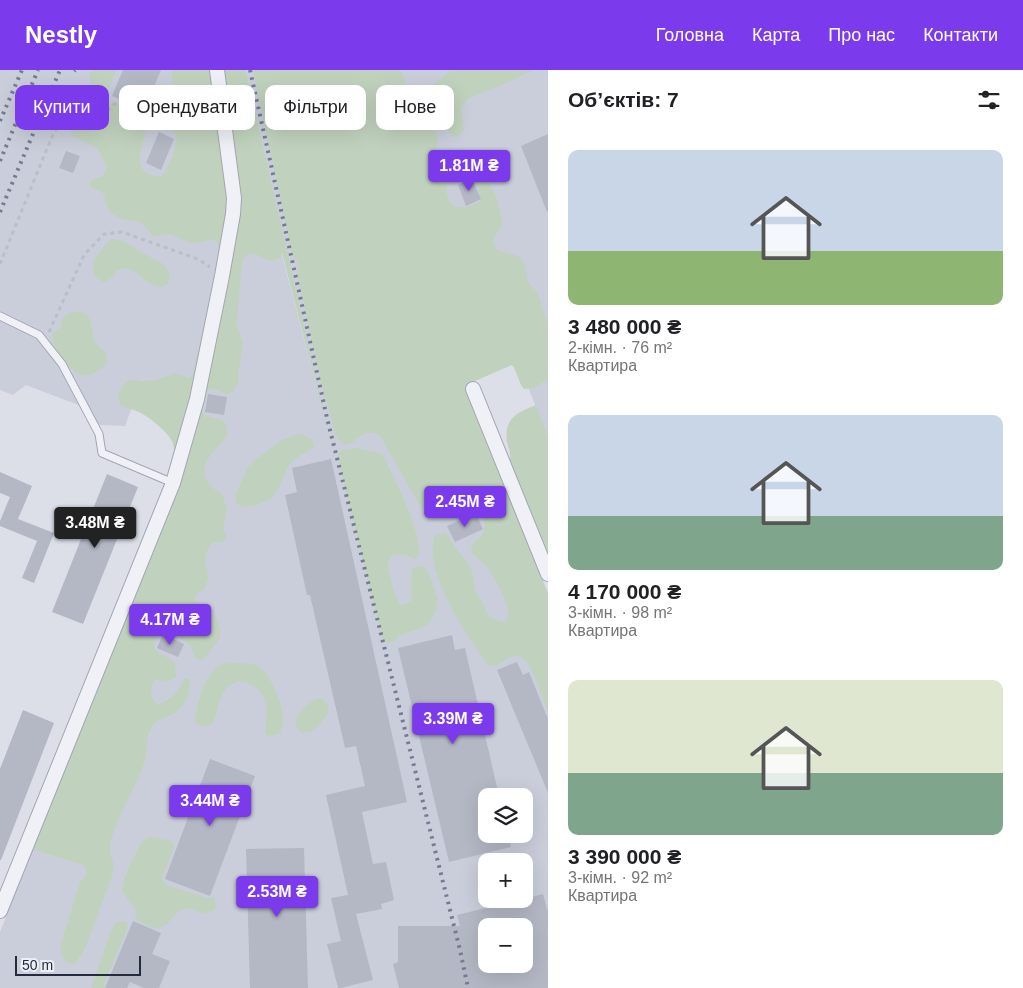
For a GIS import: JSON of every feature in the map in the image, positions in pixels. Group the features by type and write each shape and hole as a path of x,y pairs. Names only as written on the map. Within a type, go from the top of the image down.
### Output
{"street":[{"path":"0,911 173,483 197,399 222,276 234,198 217,70"},
{"path":"473,389 548,574"}],"lane":[{"path":"0,316 39,335 62,364 99,434 102,453 173,483"}],"path":[{"path":"0,264 53,134 63,119 74,115 96,121 119,101"},
{"path":"45,342 84,255 104,234 122,232 198,259 222,276"}],"shaded area":[{"path":"0,70 211,70 213,85 119,85 119,130 220,130 231,198 193,398 142,380 125,426 99,425 87,403 81,406 26,385 13,395 0,390"},
{"path":"246,70 253,70 265,102 265,130 275,130 382,416 475,500 548,683 548,988 0,988 0,932 179,484 234,243 277,236 321,404 255,110 255,85 249,85"},
{"path":"392,70 548,70 548,436 418,130 454,130 454,85 398,85"}],"green space":[{"path":"90,70 117,70 109,89 109,85 90,85"},
{"path":"171,70 246,70 249,85 173,85"},
{"path":"253,70 401,70 406,85 376,85 376,130 432,130 438,140 435,154 437,163 446,181 449,201 454,206 467,207 480,202 481,198 475,182 476,178 487,181 494,192 499,205 502,224 493,242 496,249 516,256 523,261 529,283 538,293 548,329 548,379 534,388 524,389 512,365 466,385 465,389 476,412 548,593 548,712 535,677 529,665 521,657 511,657 497,665 487,664 458,620 441,586 435,569 434,536 445,533 470,566 475,591 487,612 495,619 506,621 508,610 502,593 492,574 483,562 472,553 471,549 484,530 483,519 476,501 430,517 419,504 380,436 374,433 366,433 352,443 344,445 335,434 325,400 297,275 298,265 292,255 266,130 366,130 366,85 265,85 265,127"},
{"path":"450,70 533,70 467,99 461,108 464,129 457,137 453,137 449,130 454,130 454,85 433,85"},
{"path":"109,101 119,105 119,130 145,130 140,159 141,165 143,170 149,174 158,176 163,175 166,171 172,156 177,136 171,130 255,130 255,110 328,431 282,253 280,258 268,260 249,253 243,259 241,273 237,325 243,343 238,375 239,380 233,392 226,394 209,389 203,408 203,414 225,422 228,434 206,462 204,473 208,483 222,494 227,509 223,528 227,536 223,543 215,542 210,545 205,561 209,577 204,590 197,593 195,599 200,606 216,617 220,638 203,660 196,659 190,645 168,631 160,634 155,641 154,645 157,651 175,662 176,677 167,681 154,680 151,690 153,699 158,704 167,700 177,691 185,678 189,679 189,694 181,708 155,722 149,732 145,761 113,835 110,848 113,861 111,879 85,949 75,964 66,961 60,947 80,882 87,874 87,871 83,865 35,850 32,844 172,476 168,471 174,451 173,444 168,435 159,426 139,412 121,406 118,399 119,392 126,382 130,380 153,381 175,373 189,378 193,373 220,250 218,243 211,239 194,243 168,234 153,236 139,222 114,215 107,207 103,193 89,185 92,180 104,174 107,166 97,148 72,135 70,130 109,130"},
{"path":"111,239 120,240 163,264 169,271 167,284 163,287 158,287 147,282 136,272 122,268 106,282 98,279 93,272 94,262 100,251"},
{"path":"78,311 88,316 92,324 96,343 106,355 107,363 101,369 89,375 78,374 68,366 54,344 52,334 61,327 62,319 69,313"},
{"path":"536,405 548,436 548,561 509,470 510,451 507,442 507,427 517,414"},
{"path":"298,434 311,439 314,447 295,459 288,467 271,499 254,506 242,507 236,503 235,496 247,468 282,440"},
{"path":"356,448 383,455 407,505 417,537 419,556 415,559 397,554 390,557 388,561 388,570 397,599 401,605 411,601 413,568 421,566 425,567 429,574 438,598 437,607 432,619 426,626 399,636 395,641 388,643 383,640 380,630 338,460 338,454 342,450"},
{"path":"242,663 258,666 272,683 282,708 283,724 280,733 267,736 265,732 266,705 264,699 256,688 249,683 238,681 224,691 212,724 202,726 196,723 195,718 199,699 204,685 212,672 222,664"},
{"path":"315,699 323,699 328,704 328,713 311,732 302,733 298,728 296,719 302,710"},
{"path":"152,837 173,843 174,848 162,877 166,885 207,898 214,897 216,908 207,913 192,909 180,910 161,928 151,927 137,920 134,907 123,893 122,888 139,847 146,838"},
{"path":"120,921 126,922 128,926 104,984 106,988 91,988 111,931 115,923"}],"building":[{"path":"123,70 161,70 155,85 119,85 119,99 112,96"},
{"path":"159,132 174,139 161,170 146,163"},
{"path":"548,134 548,211 547,212 521,146"},
{"path":"66,151 80,156 73,173 59,168"},
{"path":"472,179 481,199 466,206 458,185"},
{"path":"208,394 227,397 224,415 205,412"},
{"path":"331,459 407,802 362,812 373,864 386,862 394,900 381,904 382,909 356,914 373,980 341,988 338,988 327,944 341,941 331,898 348,895 326,795 365,786 356,746 345,748 310,595 307,595 285,495 297,492 292,468"},
{"path":"0,472 32,486 18,519 54,533 34,583 22,578 37,541 0,526 0,521 10,497 0,493"},
{"path":"107,474 138,487 83,624 52,612"},
{"path":"475,513 483,529 455,542 447,526"},
{"path":"163,634 184,644 178,657 157,648"},
{"path":"452,635 455,650 465,648 497,788 478,788 478,843 510,843 511,847 478,853 478,855 449,862 398,648"},
{"path":"517,662 523,675 529,672 548,719 548,793 497,670"},
{"path":"23,710 54,723 0,860 0,769"},
{"path":"210,759 255,776 210,896 165,879"},
{"path":"304,848 308,988 250,988 246,849"},
{"path":"543,894 548,912 548,988 399,988 393,964 398,962 398,926 460,926 457,915 486,908 533,908 533,896"},
{"path":"133,921 161,933 152,954 170,961 159,988 144,988 130,982 127,988 105,988"}],"railway":[{"path":"0,121 22,70"},
{"path":"0,161 38,70"},
{"path":"0,212 60,70"},
{"path":"250,70 327,418 468,988"}]}
